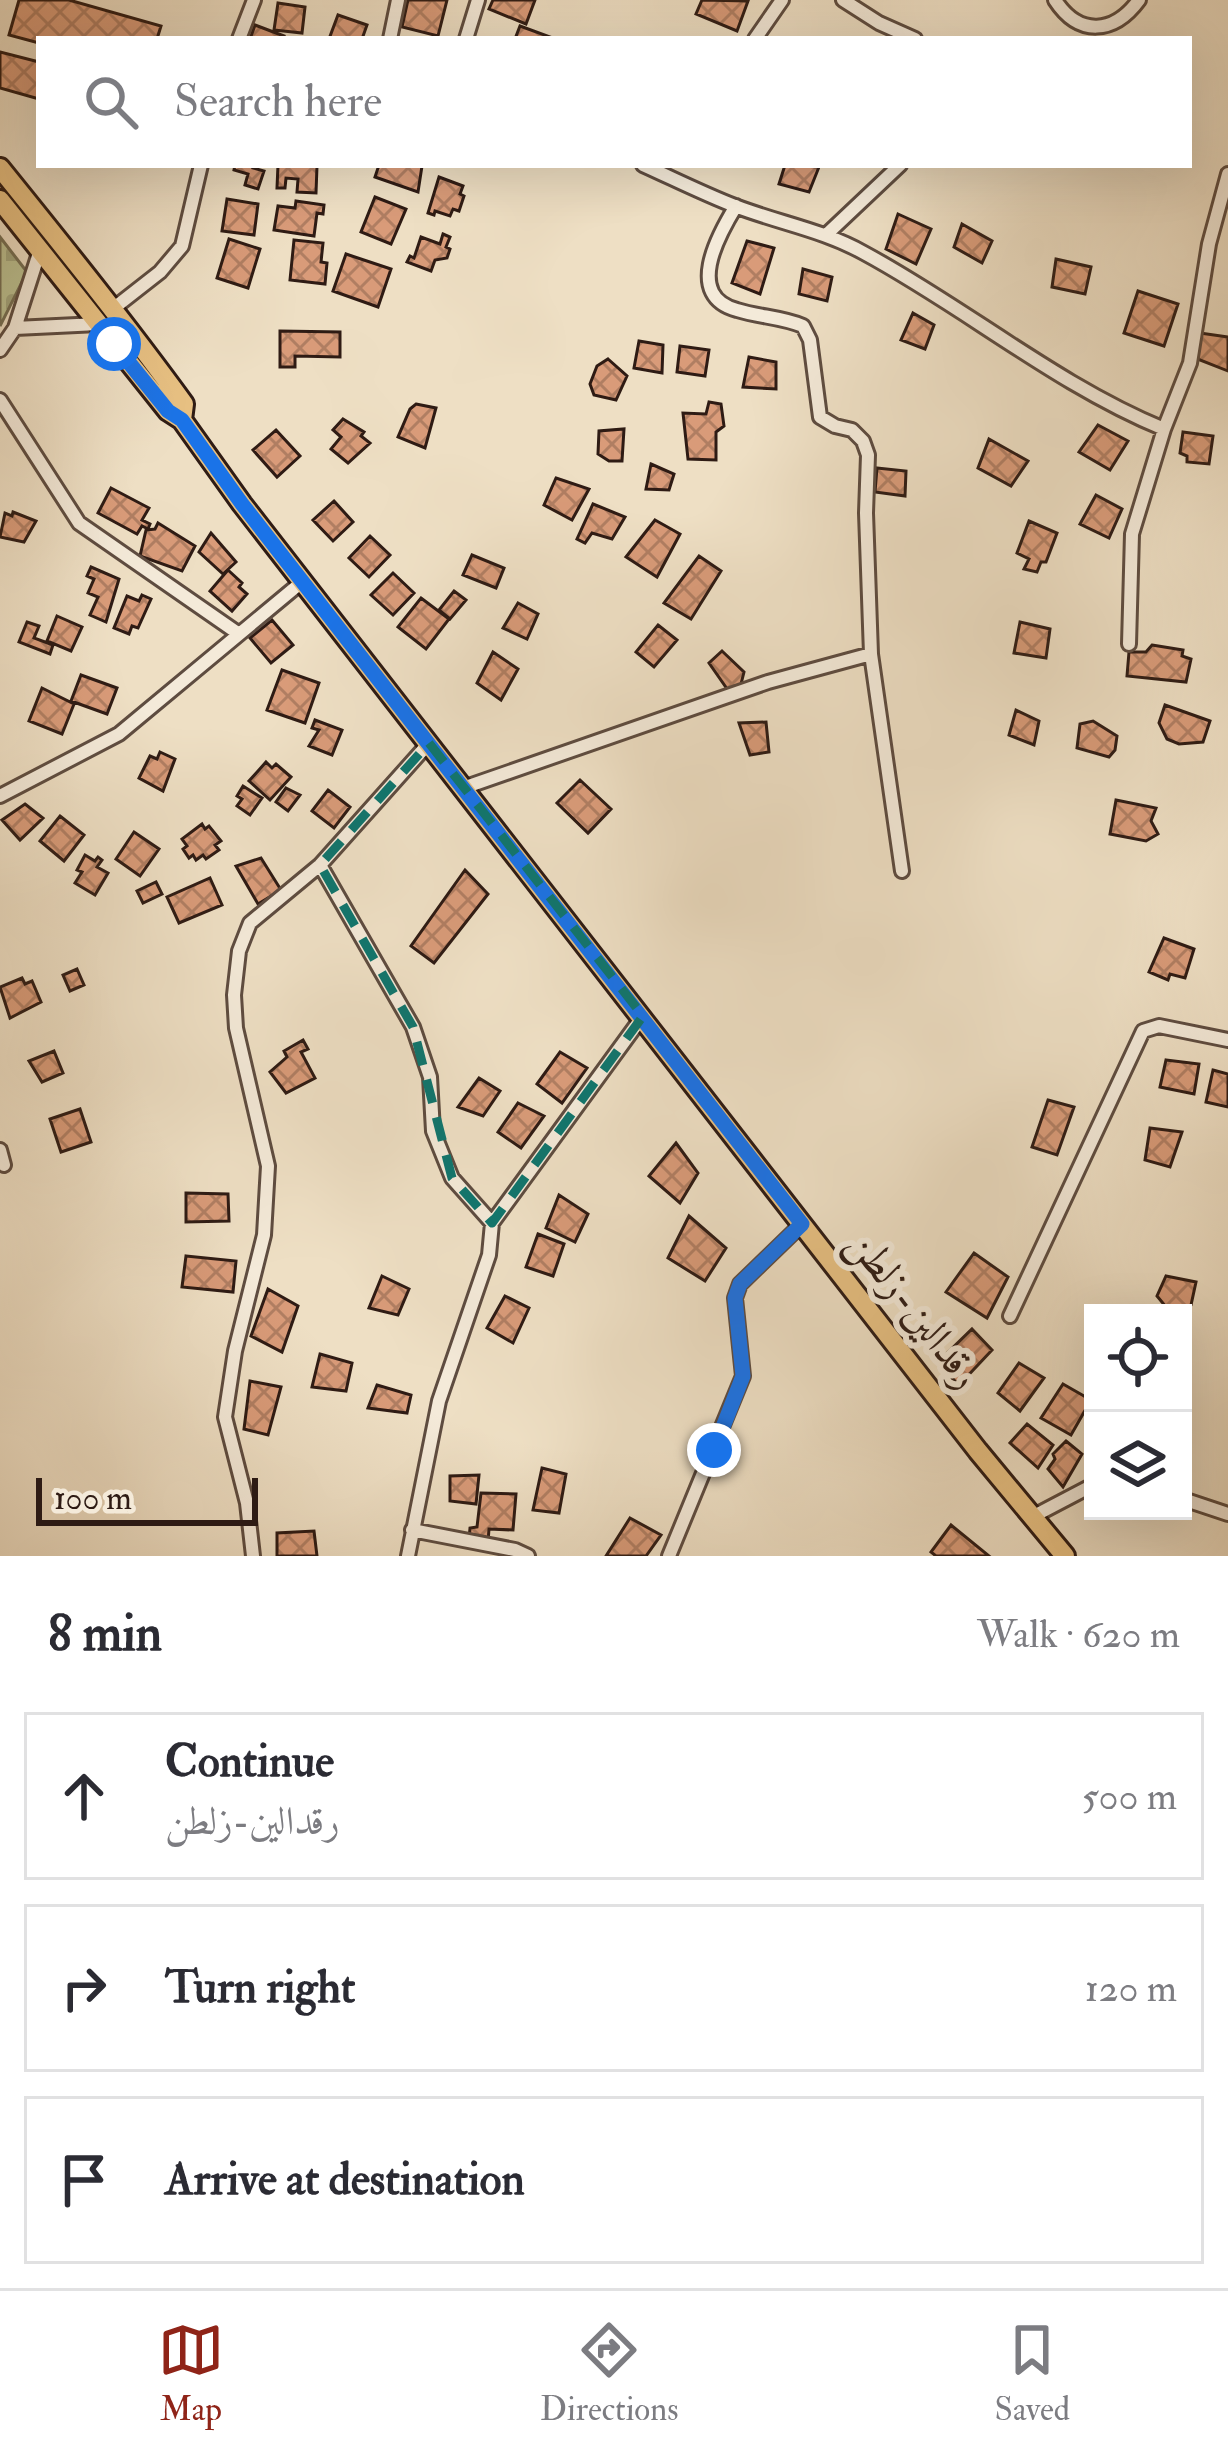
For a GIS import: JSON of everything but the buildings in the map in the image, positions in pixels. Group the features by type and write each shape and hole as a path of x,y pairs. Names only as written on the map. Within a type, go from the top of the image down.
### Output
{"main road":[{"name":"رقدالين-زلطن","path":"0,168 114,308 184,404 182,420"},
{"name":"رقدالين-زلطن","path":"0,200 168,411 182,420 802,1224 1065,1556"}],"street":[{"path":"240,36 254,0"},
{"path":"391,36 398,0"},
{"path":"467,36 478,0"},
{"path":"757,36 782,0"},
{"path":"843,0 908,36"},
{"path":"1055,0 1071,20 1102,28 1115,25 1139,0"},
{"path":"114,308 160,272 182,245 201,168"},
{"path":"650,168 736,206 827,234 933,292 1073,383 1164,429"},
{"path":"676,180 682,168"},
{"path":"827,234 897,168"},
{"path":"1129,644 1132,534 1190,363 1209,244 1228,174"},
{"path":"736,206 722,230 707,286 714,299 732,310 803,326 810,340 820,417 852,430 868,455 871,654 902,871"},
{"path":"0,350 15,328 40,250"},
{"path":"15,328 98,324"},
{"path":"0,400 79,523 239,634"},
{"path":"0,796 119,734 303,581"},
{"path":"464,788 768,682 871,654"},
{"path":"253,1556 248,1503 225,1417 235,1351 264,1235 268,1166 236,1028 233,995 239,950 250,923 320,865 429,743"},
{"path":"320,865 413,1027 430,1077 433,1131 452,1178 492,1223"},
{"path":"408,1556 439,1401 489,1255 492,1223 643,1016"},
{"path":"1010,1316 1143,1031 1159,1025 1228,1040"},
{"path":"669,1556 743,1376 735,1298 740,1284 802,1224"},
{"path":"1032,1517 1084,1490"},
{"path":"1192,1502 1228,1514"},
{"path":"412,1530 527,1556"}],"highlighted area":[{"path":"429,743 643,1016 492,1223 452,1178 413,1027 320,865"}],"green space":[{"path":"0,237 27,272 0,326"}],"route":[{"path":"114,344 168,411 182,420 242,504 802,1224 740,1284 735,1298 743,1376 714,1450"}]}
